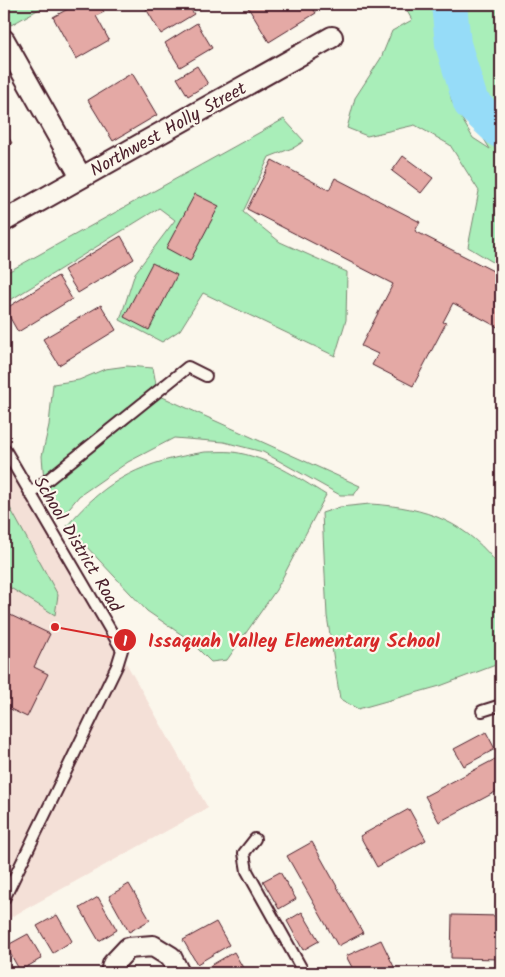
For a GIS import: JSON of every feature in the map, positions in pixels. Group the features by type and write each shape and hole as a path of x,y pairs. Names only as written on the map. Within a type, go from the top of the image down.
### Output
{"street":[{"name":"Northwest Holly Street","path":"4,221 332,36"},
{"path":"4,40 81,177"},
{"path":"111,973 113,964 128,948 153,946 171,958 179,973"}],"lane":[{"path":"30,494 188,367 206,376"},
{"name":"School District Road","path":"4,448 122,650 117,666 29,844 4,899"},
{"path":"482,711 501,705"},
{"path":"255,839 244,853 247,872 304,973"}],"shaded area":[{"path":"4,447 208,808 4,921"}],"green space":[{"path":"4,4 48,4 11,25 4,12"},
{"path":"419,4 439,4 468,104 501,141 501,267 468,247 479,191 450,145 415,125 367,136 347,128 355,98 381,58 392,31 412,20 407,11","holes":["448,79 490,149 473,138 452,102"]},
{"path":"463,4 501,4 501,110 480,95 465,44"},
{"path":"284,119 304,141 295,147 269,157 243,212 280,242 347,272 346,320 335,356 203,293 180,330 162,342 120,320 135,273 175,220 159,208 4,304 4,274"},
{"path":"127,366 153,368 158,395 360,486 354,495 340,495 263,452 224,442 174,438 128,462 79,496 61,518 45,494 42,456 49,425 53,384 79,380 105,369"},
{"path":"205,452 233,452 258,458 282,469 326,495 276,590 227,660 211,662 188,639 147,611 67,526 97,495 128,474 163,461"},
{"path":"4,497 58,595 55,615 4,584"},
{"path":"370,504 409,509 427,513 444,520 474,539 488,553 501,569 501,663 440,686 358,709 340,699 327,616 322,513 340,507"}],"building":[{"path":"77,4 99,4 104,12 96,16 109,40 76,59 53,17"},
{"path":"150,4 187,4 194,14 161,34 145,7"},
{"path":"246,4 310,4 316,13 269,42"},
{"path":"197,23 212,48 180,67 165,43"},
{"path":"197,66 208,84 188,96 177,78"},
{"path":"132,73 157,115 113,141 88,100"},
{"path":"4,130 12,143 4,147"},
{"path":"403,156 433,178 421,193 392,171"},
{"path":"272,160 329,190 335,178 420,222 415,231 501,275 501,329 453,303 443,322 446,323 413,386 372,365 378,354 361,346 393,284 247,209"},
{"path":"4,167 9,175 4,178"},
{"path":"195,194 219,206 190,261 166,248"},
{"path":"121,236 134,259 78,293 64,270"},
{"path":"152,263 177,275 149,330 124,317"},
{"path":"58,276 72,299 18,332 5,309"},
{"path":"101,305 116,330 59,365 43,339"},
{"path":"4,612 50,634 34,667 48,674 27,717 4,706"},
{"path":"486,732 495,749 464,766 454,749"},
{"path":"501,756 501,789 439,822 425,796"},
{"path":"409,809 426,840 377,867 360,836"},
{"path":"312,842 363,933 338,946 287,856"},
{"path":"280,872 296,899 279,909 263,881"},
{"path":"129,884 150,920 129,932 109,896"},
{"path":"98,897 117,930 99,941 80,908"},
{"path":"302,912 319,941 303,950 287,921"},
{"path":"57,915 72,941 53,953 37,926"},
{"path":"452,915 501,916 501,959 451,958"},
{"path":"216,922 229,945 197,964 183,940"},
{"path":"28,934 42,958 20,971 6,946"},
{"path":"381,940 397,973 355,973 346,956"},
{"path":"234,952 246,973 204,973 203,970"}],"waterway":[{"path":"449,4 453,44 471,103 501,131"}],"place":[{"name":"Issaquah Valley Elementary School","path":"55,627"}]}
